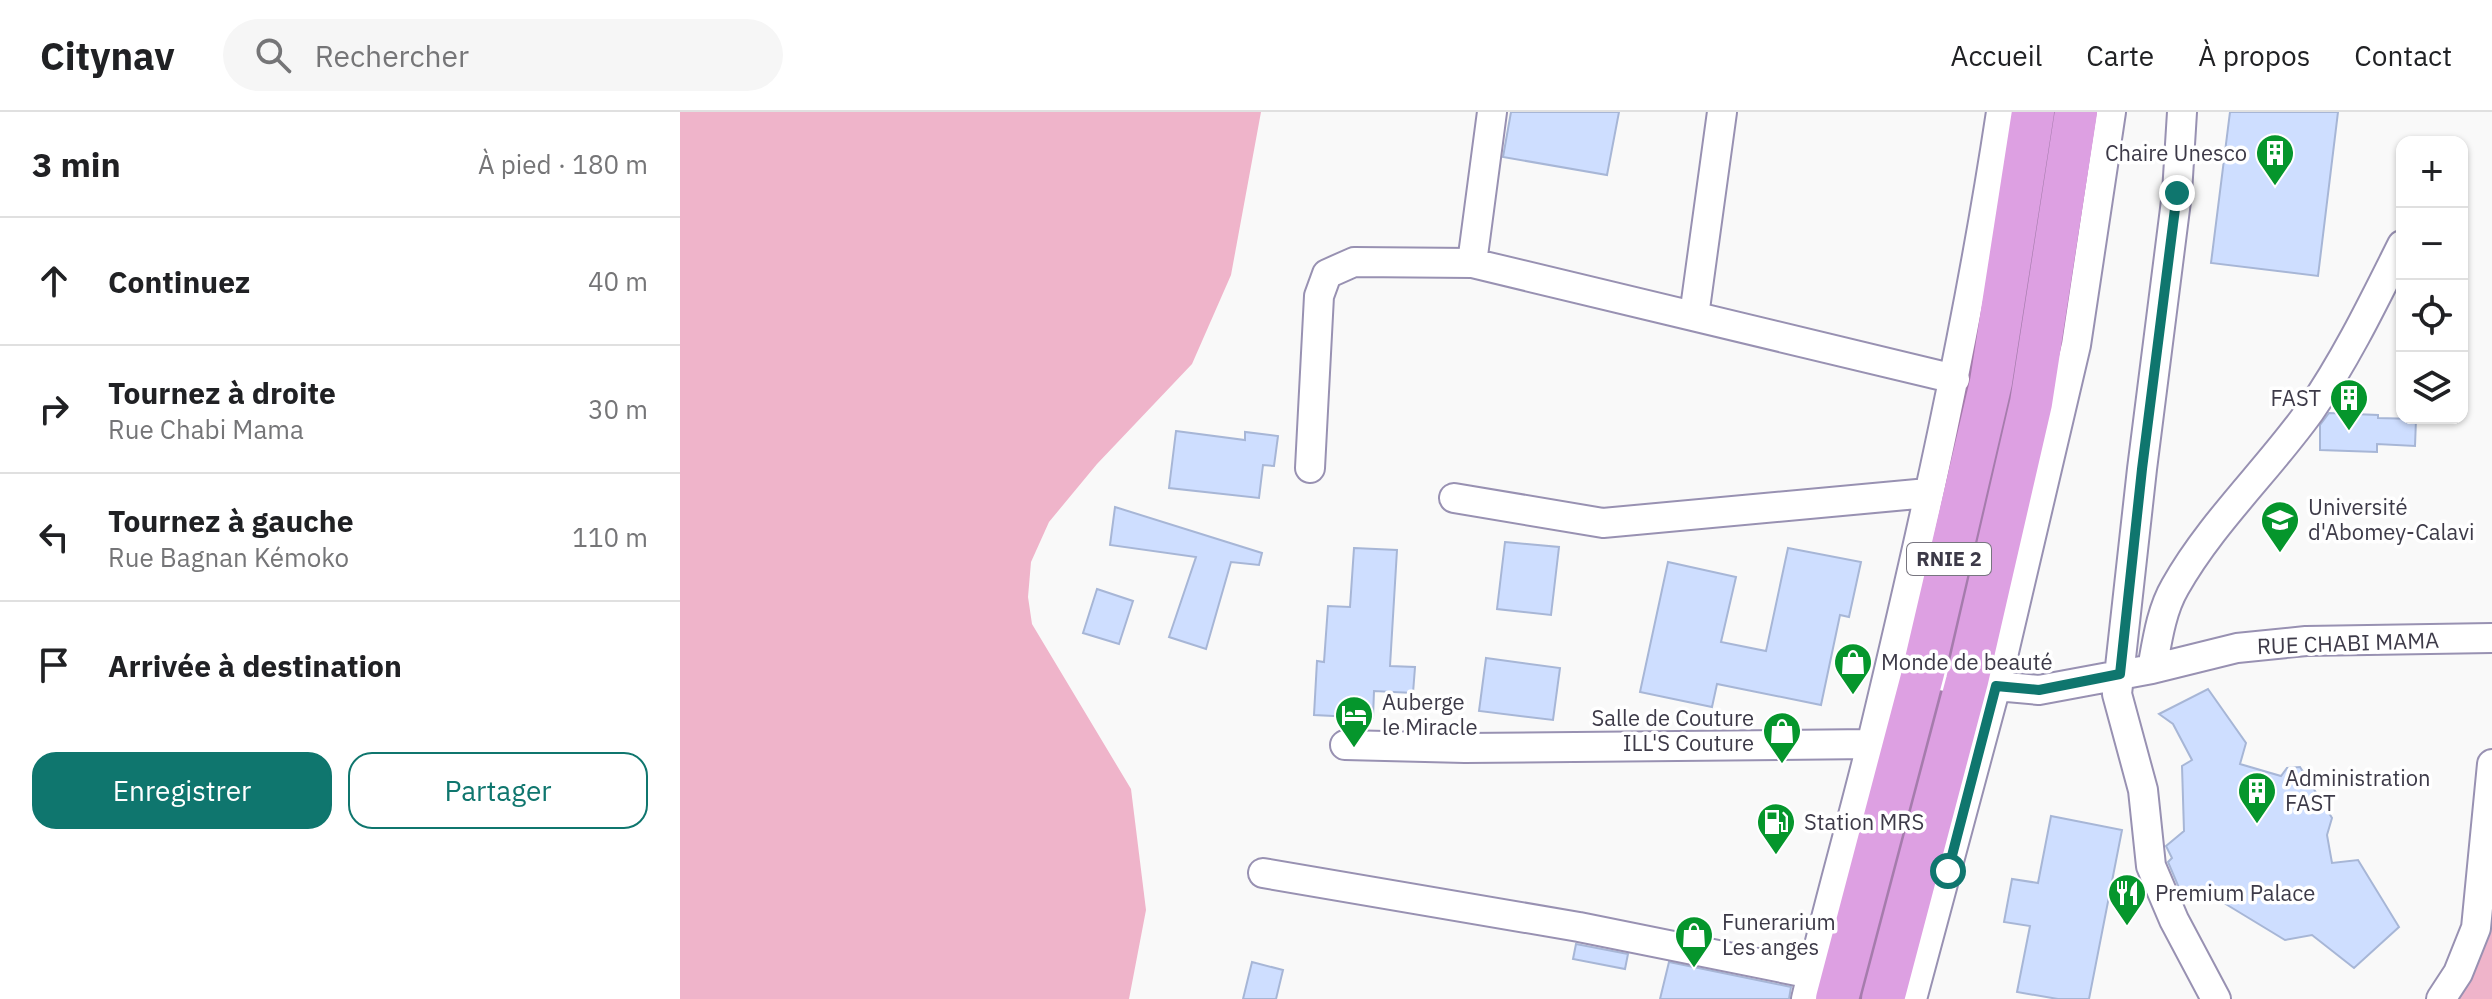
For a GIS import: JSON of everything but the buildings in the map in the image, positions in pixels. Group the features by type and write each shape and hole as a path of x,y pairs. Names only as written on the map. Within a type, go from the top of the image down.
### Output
{"highway":[{"name":"RNIE 2","path":"1818,991 1923,673 1991,382 2033,112"},
{"name":"RNIE 2","path":"1883,999 1982,683 2031,403 2076,112"}],"street":[{"path":"1472,263 1492,112"},
{"path":"1694,316 1722,112"},
{"path":"1263,873 1579,927 1818,991 1955,379 2001,112"},
{"path":"1912,999 1982,683 2076,345 2111,112"},
{"path":"2182,112 2177,193 2117,694 2143,790 2151,866 2174,920 2216,999"},
{"path":"2152,669 2159,630 2174,588 2208,539 2310,411 2357,335 2396,257"},
{"path":"1310,468 1319,296 1327,274 1354,262 1472,263 1955,379"},
{"path":"1454,498 1603,523 1928,493"},
{"name":"RUE CHABI MAMA","path":"1923,673 2039,690 2152,669 2237,648 2306,641 2492,638"},
{"path":"1345,745 1465,748 1871,744"},
{"path":"2441,999 2458,973 2476,928 2492,764"}],"shaded area":[{"path":"680,112 1261,112 1231,275 1192,364 1097,464 1049,522 1031,562 1028,597 1032,624 1131,789 1146,910 1129,999 680,999"},
{"path":"2492,871 2492,999 2450,999 2486,943"}],"place":[{"name":"Chaire Unesco","path":"2275,187"},
{"name":"FAST","path":"2349,432"},
{"name":"Université d'Abomey-Calavi","path":"2280,554"},
{"name":"Monde de beauté","path":"1853,696"},
{"name":"Auberge le Miracle","path":"1354,749"},
{"name":"Salle de Couture ILL'S Couture","path":"1782,765"},
{"name":"Administration FAST","path":"2257,825"},
{"name":"Station MRS","path":"1776,856"},
{"name":"Premium Palace","path":"2127,927"},
{"name":"Funerarium Les anges","path":"1694,969"}],"route":[{"path":"1948,871 1996,686 2039,690 2120,674 2177,193"}]}
